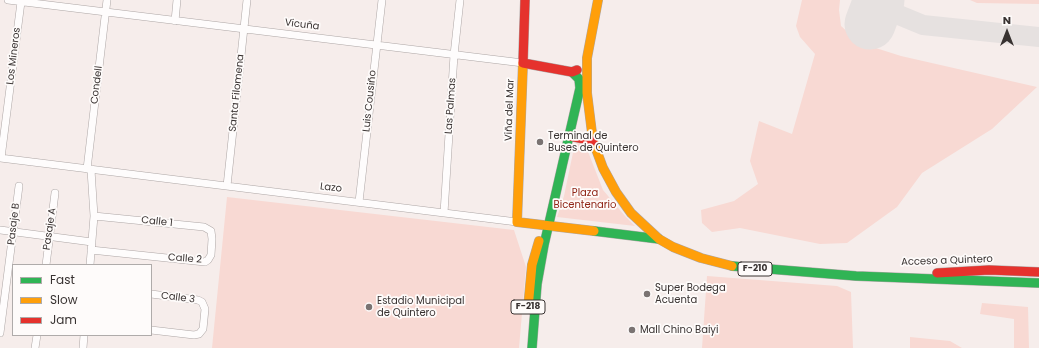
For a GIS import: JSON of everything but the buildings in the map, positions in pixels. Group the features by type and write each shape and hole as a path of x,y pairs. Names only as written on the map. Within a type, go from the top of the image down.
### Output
{"main road":[{"name":"Viña del Mar","path":"517,222 525,0"},
{"name":"Acceso a Quintero","path":"598,0 587,58 587,102 593,141 603,168 620,197 640,222 659,239 680,250 701,258 731,266 776,271 856,276 1039,283"},
{"path":"572,72 582,66 587,58"},
{"name":"Vicuña","path":"523,64 572,72"},
{"name":"F-218","path":"532,348 538,281 548,225 581,84 579,78 572,72"},
{"path":"570,136 593,141"},
{"name":"Lazo","path":"517,222 659,239"},
{"name":"F-218","path":"527,348 528,306 532,266 538,244 548,225"},
{"path":"532,266 533,275 538,281"},
{"name":"Acceso a Quintero","path":"856,276 988,270 1039,272"}],"street":[{"name":"Vicuña","path":"8,0 21,2 41,2 106,12 523,64"},
{"name":"Condell","path":"90,264 94,216 89,169 107,0"},
{"path":"175,20 177,0"},
{"name":"Santa Filomena","path":"226,186 247,0"},
{"name":"Luis Cousiño","path":"359,202 382,0"},
{"name":"Las Palmas","path":"444,213 454,55 460,0"},
{"name":"Los Mineros","path":"0,158 21,2"},
{"name":"Lazo","path":"0,158 517,222"},
{"name":"Pasaje B","path":"0,333 19,186"},
{"name":"Pasaje A","path":"46,264 55,193"},
{"name":"Calle 1","path":"94,216 204,227 211,231 212,239"},
{"path":"0,230 92,242"},
{"name":"Calle 2","path":"92,250 205,262 210,258 212,239"},
{"name":"Calle 3","path":"152,294 200,300 205,306 203,327 200,333 196,335 152,330"},
{"path":"35,348 36,336"},
{"path":"83,348 84,336"}],"green space":[{"path":"802,0 840,0 839,10 841,26 860,43 901,56 1037,87 992,129 922,173 897,207 847,243 820,244 740,228 712,232 702,223 701,210 734,201 758,184 750,161 759,121 792,134 815,54 800,37 796,26"},
{"path":"970,0 1039,0 1039,4 977,3"},
{"name":"Plaza Bicentenario","path":"575,143 585,144 603,190 635,226 557,217 564,196"},
{"name":"Estadio Municipal de Quintero","path":"227,197 514,230 526,267 519,348 212,348"},
{"path":"707,276 837,286 851,292 853,348 702,348"},
{"path":"982,303 1028,307 1029,348 1014,348 1014,319 980,314"},
{"path":"910,337 950,341 962,348 910,348"}],"taxiway":[{"path":"877,6 923,25 1039,37"}],"runway":[{"path":"870,24 879,0"}],"traffic: fast":[{"path":"532,348 537,284 544,245 580,88 579,79 572,72"},
{"path":"594,231 659,239"},
{"path":"732,266 856,276 1039,283"}],"traffic: slow":[{"path":"598,0 587,58 587,93 593,141 603,168 616,192 631,213 659,239 673,247 701,258 732,266"},
{"path":"523,63 517,222 594,231"},
{"path":"528,308 532,265 539,241"}],"traffic: jam":[{"path":"525,0 523,63 572,72 577,70"},
{"path":"570,136 593,141"},
{"path":"937,273 989,270 1039,272"}],"place":[{"name":"Terminal de Buses de Quintero","path":"540,142"},
{"name":"Super Bodega Acuenta","path":"647,294"},
{"name":"Estadio Municipal de Quintero","path":"369,307"},
{"name":"Mall Chino Baiyi","path":"632,330"}]}
